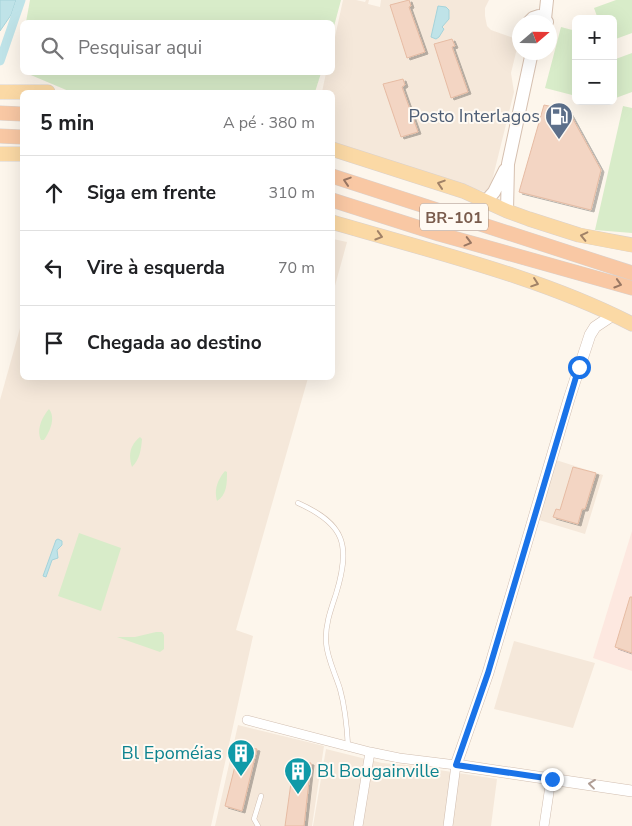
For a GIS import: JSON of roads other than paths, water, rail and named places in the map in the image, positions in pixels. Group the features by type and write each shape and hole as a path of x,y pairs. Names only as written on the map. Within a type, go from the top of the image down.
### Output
{"highway":[{"path":"0,113 20,114"},
{"path":"0,136 20,137"},
{"name":"BR-101","path":"335,177 632,273"},
{"name":"BR-101","path":"335,201 439,234 632,288"}],"main road":[{"path":"542,15 546,0"},
{"path":"507,211 508,164 530,60"},
{"path":"0,92 20,92"},
{"path":"335,150 462,191 507,211 579,235 632,245"},
{"path":"0,154 20,154"},
{"path":"486,201 498,187 508,164"},
{"path":"335,223 499,271 572,296 632,324"}],"street":[{"path":"448,826 456,765 488,673 569,399 590,335 595,327 613,315"},
{"path":"246,720 348,747 399,758 632,790"},
{"path":"358,826 370,752"},
{"path":"544,826 552,779"}],"lane":[{"path":"298,503 327,518 340,533 342,542 343,552 339,584 329,616 326,639 327,650 343,703 348,747"},
{"path":"258,826 254,819 261,796"}],"water":[{"path":"0,0 16,0 11,15 0,31"},
{"path":"438,6 446,7 449,10 449,19 442,27 444,29 436,39 431,37"},
{"path":"56,540 62,541 62,545 57,550 58,558 52,560 46,577 43,576"}],"waterway":[{"path":"0,61 21,0"}],"place":[{"name":"Posto Interlagos","path":"559,140"},
{"name":"Bl Epoméias","path":"241,777"},
{"name":"Bl Bougainville","path":"298,795"}]}
